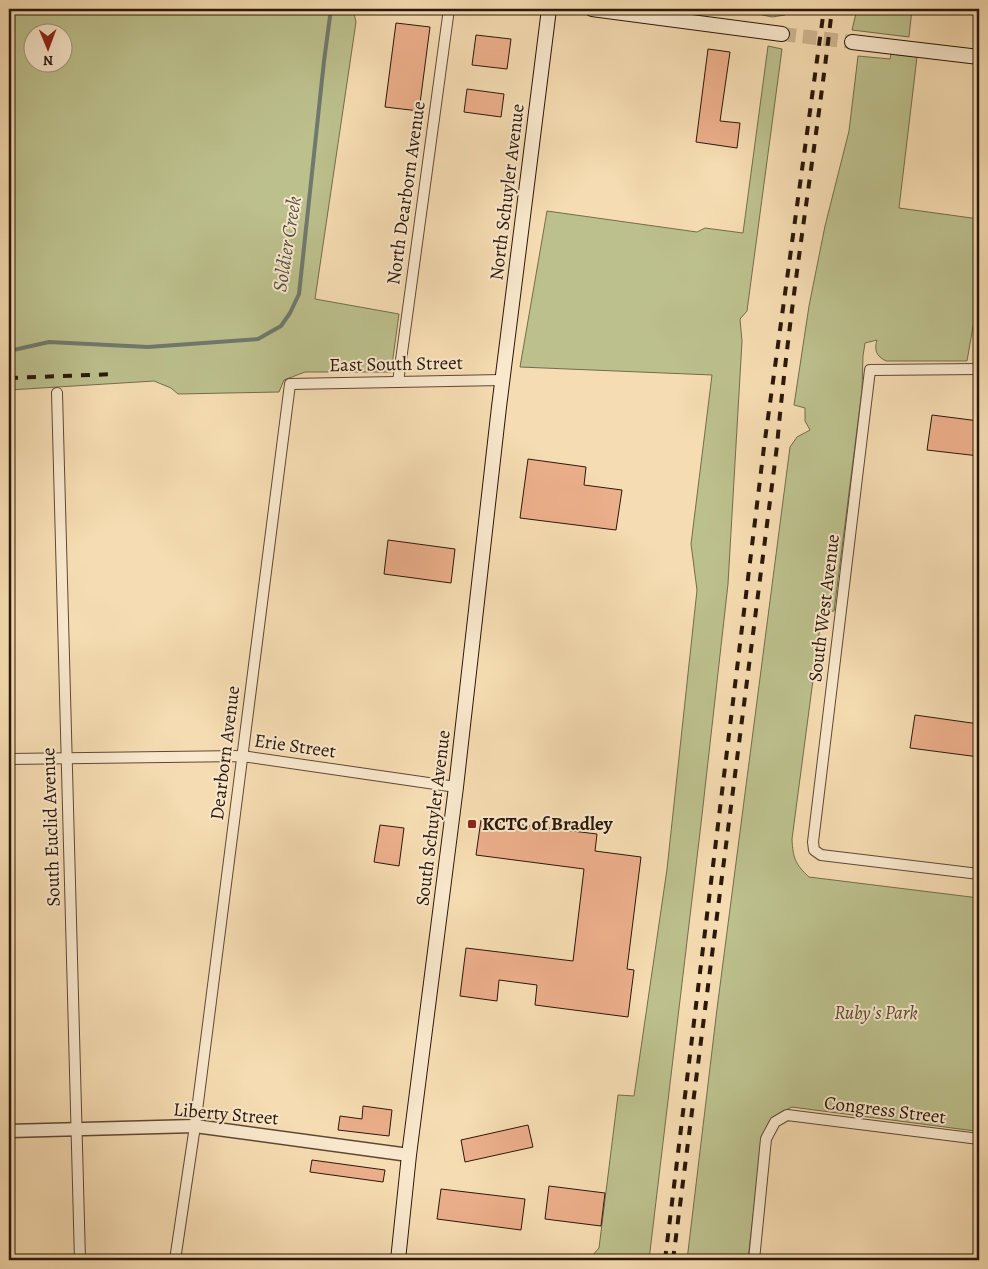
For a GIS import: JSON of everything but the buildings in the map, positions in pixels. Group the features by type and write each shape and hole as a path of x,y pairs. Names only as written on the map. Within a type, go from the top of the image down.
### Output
{"main road":[{"name":"North Schuyler Avenue","path":"502,380 549,9"},
{"path":"592,9 782,34"},
{"path":"852,42 979,57"},
{"name":"South Schuyler Avenue","path":"398,1260 409,1155 456,787 502,380"}],"street":[{"name":"North Dearborn Avenue","path":"398,382 449,9"},
{"name":"South West Avenue","path":"979,369 870,370 813,842 814,850 822,855 979,874"},
{"name":"East South Street","path":"290,384 502,380"},
{"name":"Dearborn Avenue","path":"175,1260 195,1126 290,384"},
{"name":"South Euclid Avenue","path":"57,393 80,1260"},
{"name":"Erie Street","path":"9,759 242,756 456,787"},
{"name":"Congress Street","path":"754,1260 766,1139 775,1122 787,1115 979,1139"},
{"name":"Liberty Street","path":"9,1131 195,1126 409,1155"}],"green space":[{"path":"9,9 353,9 356,22 315,299 399,314 391,372 305,372 284,380 279,392 178,394 171,388 154,381 9,390"},
{"path":"758,9 786,9 785,15 772,17 758,14"},
{"path":"857,9 912,9 909,37 852,30"},
{"path":"768,46 782,49 747,311 740,319 742,341 728,584 649,1260 590,1260 599,1248 618,1095 634,1096 667,869 697,590 691,544 712,375 520,367 547,211 697,232 705,228 743,233"},
{"name":"Ruby's Park","path":"891,54 917,57 899,208 979,219 979,292 967,361 886,361 877,352 877,340 865,343 862,390 834,611 822,612 792,846 798,864 809,877 979,898 979,1129 975,1131 792,1107 778,1114 770,1121 763,1137 748,1260 687,1260 717,1009 790,447 797,437 810,430 805,421 805,408 794,405 809,306 825,226 849,131 858,56 890,59"}],"waterway":[{"name":"Soldier Creek","path":"9,351 49,342 148,347 258,339 281,326 299,294 331,9"}],"tunnel":[{"path":"782,34 852,42"}],"railway":[{"path":"665,1260 764,447 824,9"},
{"path":"673,1260 832,9"},
{"path":"9,378 116,374"}],"place":[{"name":"KCTC of Bradley","path":"472,824"}]}
